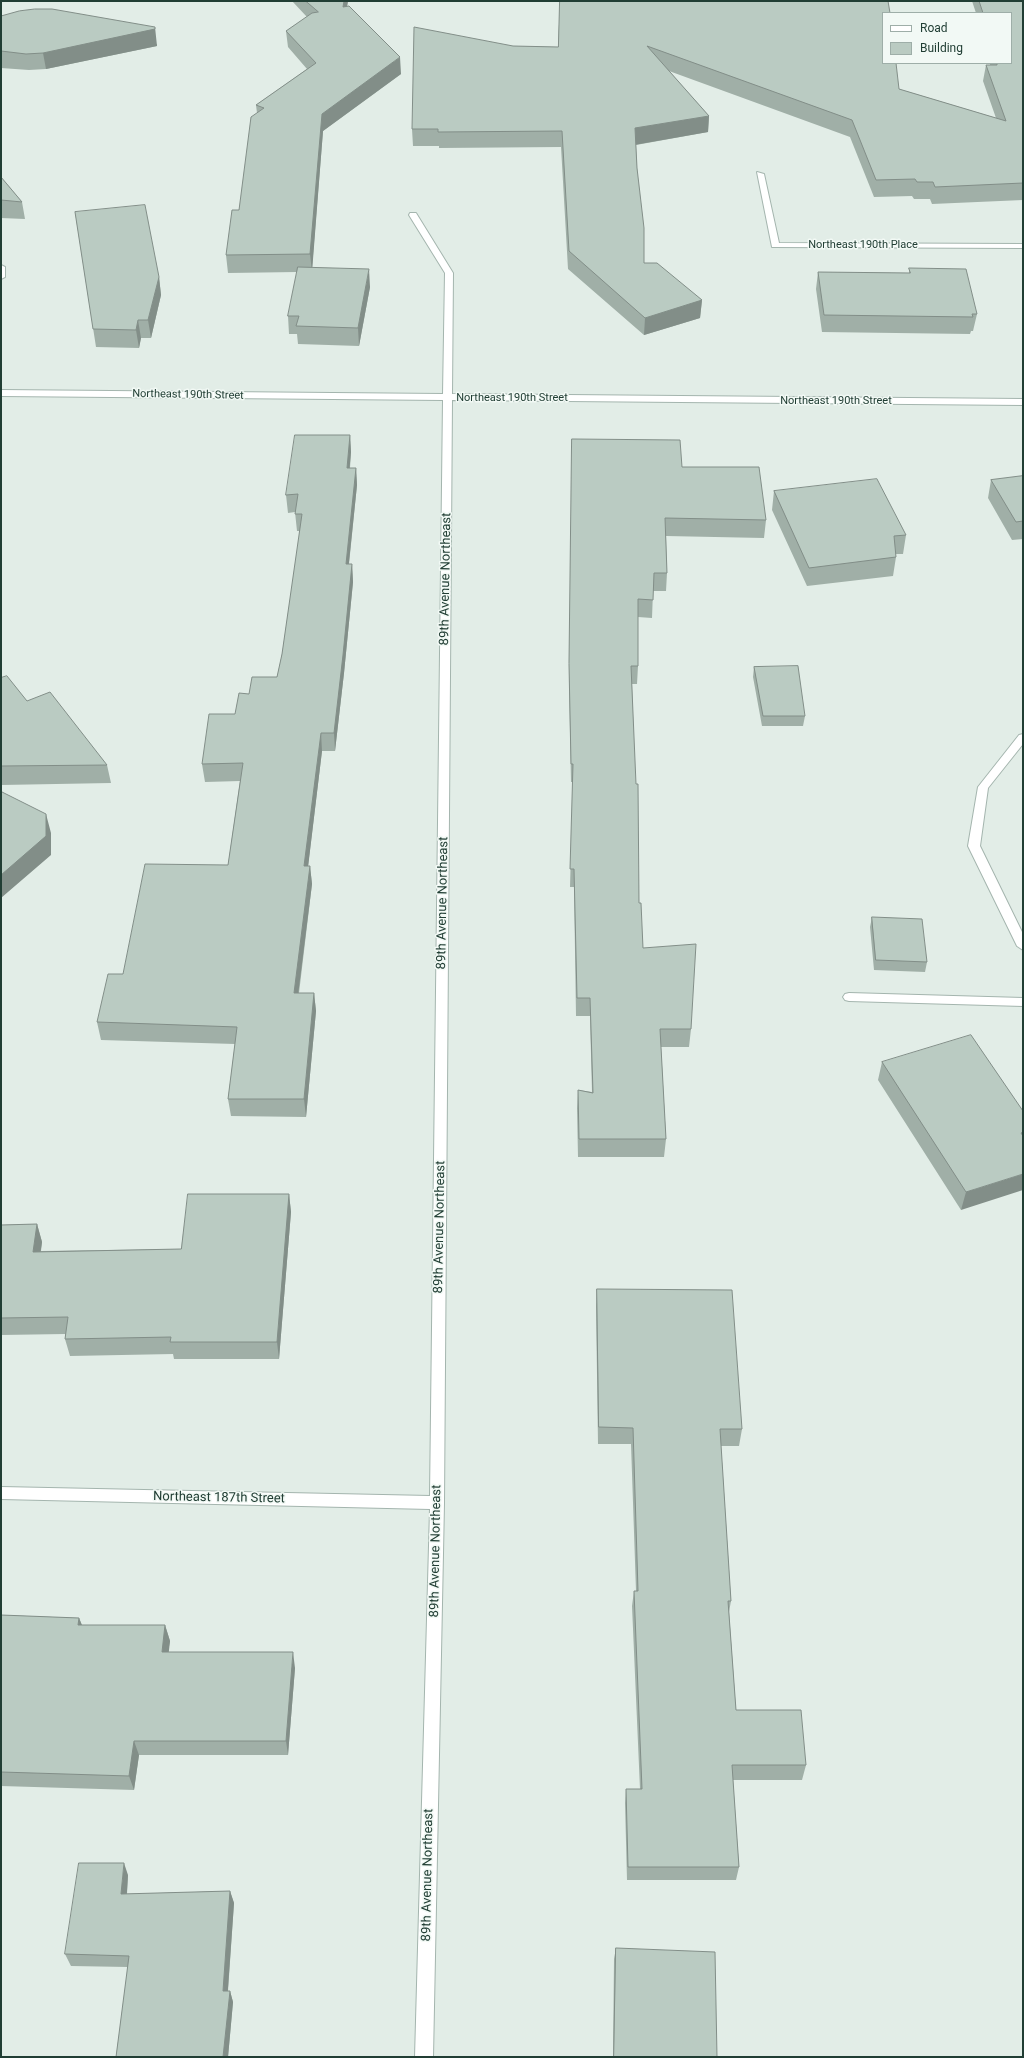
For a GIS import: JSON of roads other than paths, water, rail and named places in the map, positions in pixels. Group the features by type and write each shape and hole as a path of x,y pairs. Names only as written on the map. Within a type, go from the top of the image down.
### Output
{"street":[{"name":"Northeast 190th Place","path":"760,174 775,245 1023,246"},
{"name":"89th Avenue Northeast","path":"413,215 449,273 437,1503 424,2057"},
{"path":"1,267 1,277"},
{"name":"Northeast 190th Street","path":"1,393 1023,402"},
{"path":"1023,737 983,787 974,846 1023,946"},
{"path":"849,997 1023,1002"},
{"name":"Northeast 187th Street","path":"1,1493 437,1503"}]}
